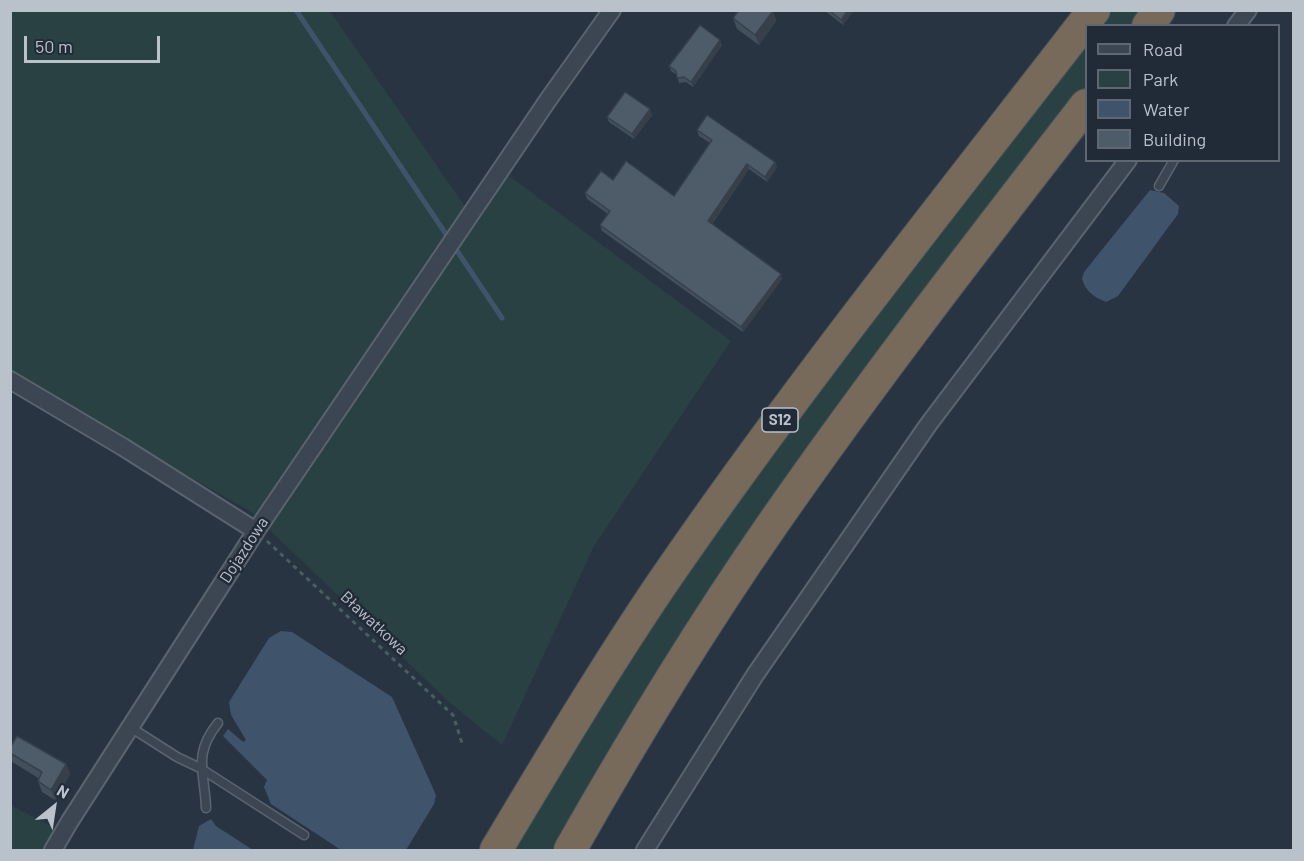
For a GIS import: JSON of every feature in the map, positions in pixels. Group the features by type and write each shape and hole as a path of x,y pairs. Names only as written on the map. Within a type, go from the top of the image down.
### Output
{"highway":[{"name":"S12","path":"496,850 592,691 702,527 794,400 1094,10"},
{"path":"1149,24 1159,10"},
{"path":"570,850 674,673 771,526 877,378 1085,106"}],"street":[{"name":"Dojazdowa","path":"53,850 256,531 612,10"},
{"path":"1238,24 1248,10"},
{"path":"645,850 755,675 928,425 1126,162"},
{"path":"10,380 96,429 256,531"}],"lane":[{"path":"1159,186 1173,162"},
{"path":"206,808 206,790 200,768 208,735 218,723"},
{"path":"130,727 177,757 200,768 304,835"}],"path":[{"name":"Bławatkowa","path":"256,531 453,715 462,743"}],"green space":[{"path":"11,10 330,11 464,205 477,218 508,175 731,341 594,546 502,745 449,702 251,512 11,374"},
{"path":"1107,11 1146,11 1136,24 1097,24"},
{"path":"1085,38 1085,89 999,202 555,850 511,850 607,689 732,506"},
{"path":"10,805 55,828 44,850 11,850"}],"water":[{"path":"1150,190 1164,193 1179,206 1178,214 1118,296 1106,302 1088,291 1082,279 1084,272"},
{"path":"281,631 292,632 392,697 436,795 434,804 406,850 341,850 271,804 264,787 267,780 223,736 228,729 243,742 246,740 231,715 229,702 269,638"},
{"path":"211,819 216,826 253,850 193,850 199,826"}],"building":[{"path":"739,10 773,11 755,35 733,18"},
{"path":"829,10 848,10 841,20"},
{"path":"700,25 720,40 691,82 684,77 677,78 676,71 669,66"},
{"path":"625,92 650,109 632,134 607,117"},
{"path":"707,115 775,162 765,177 747,164 708,221 781,274 741,327 600,225 610,211 585,193 601,171 613,180 626,161 674,196 712,140 697,130"},
{"path":"17,736 66,764 51,790 38,781 42,772 10,753 10,748"}],"waterway":[{"path":"296,10 502,318"}]}
